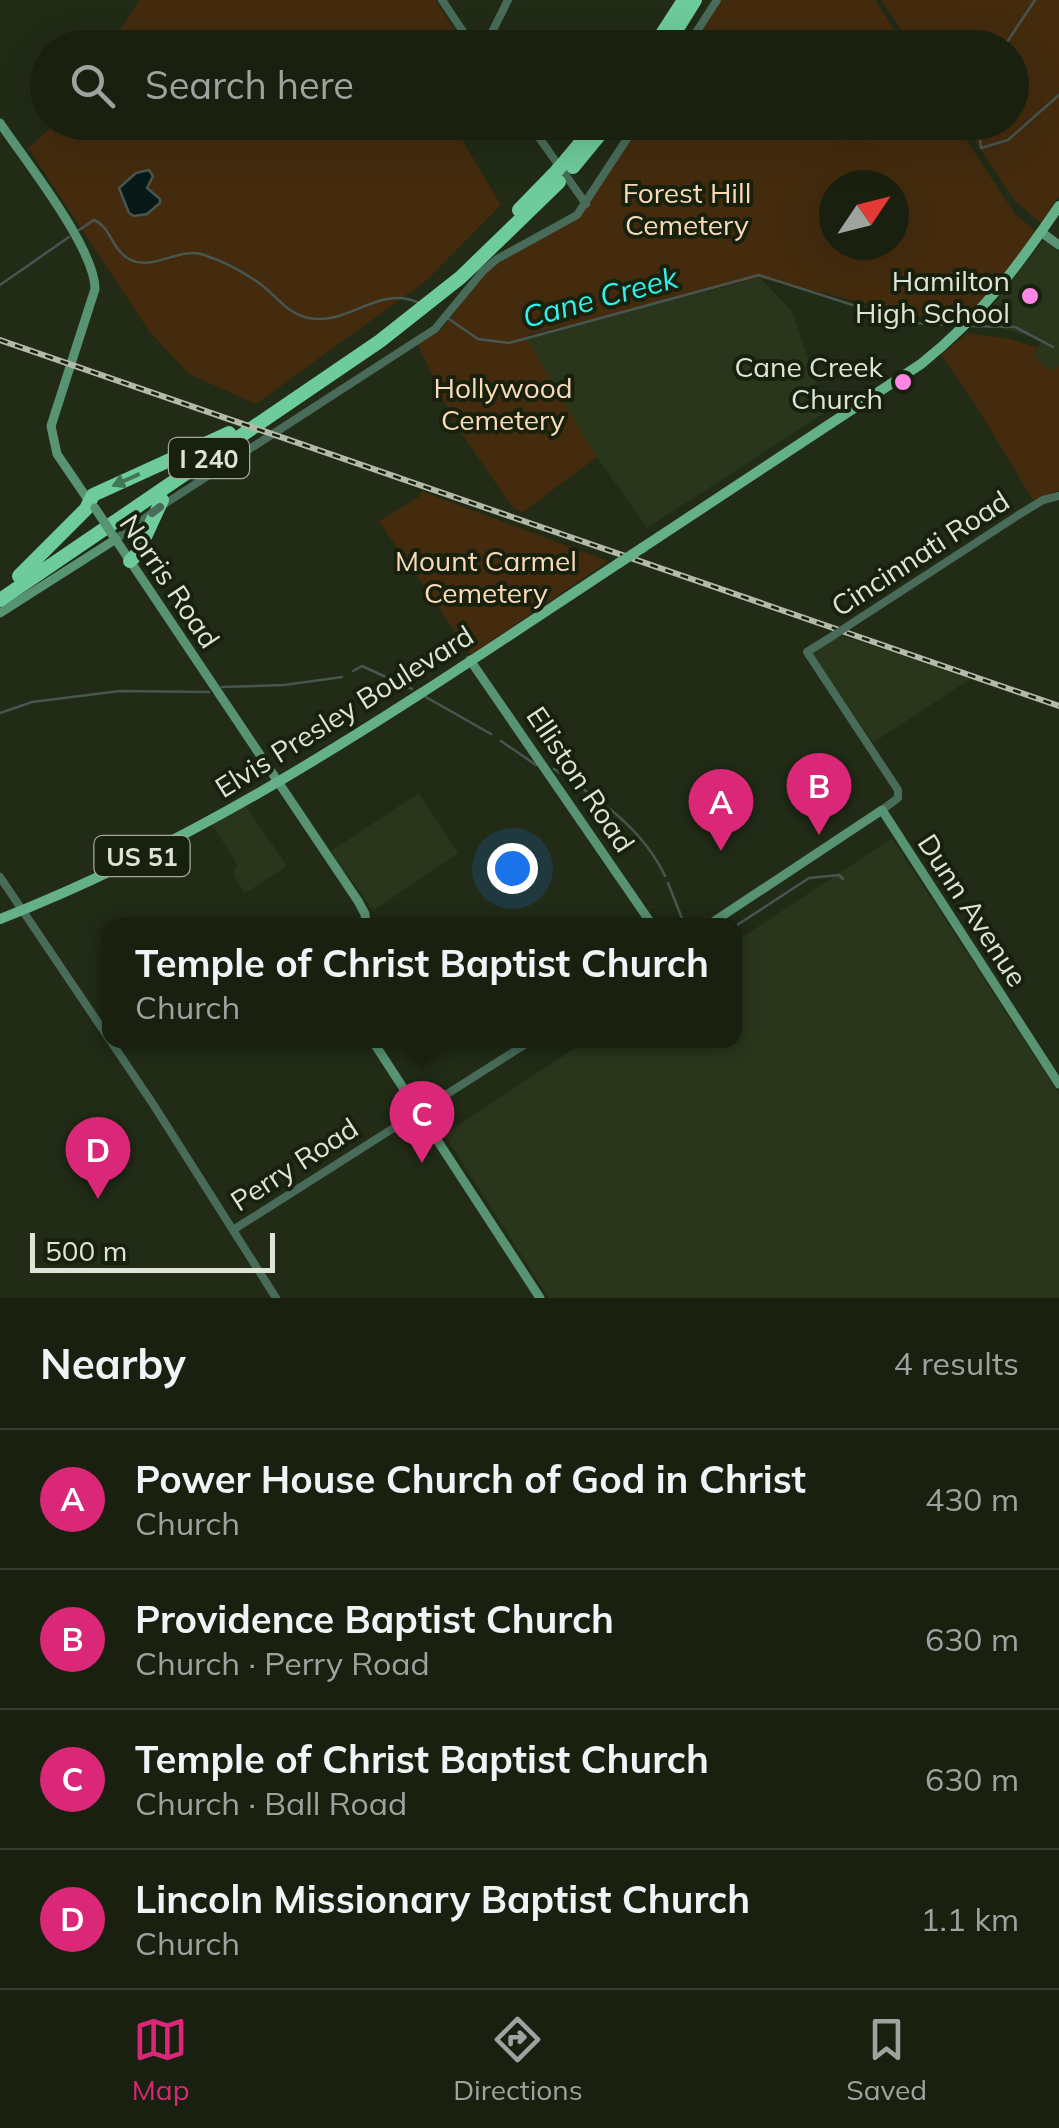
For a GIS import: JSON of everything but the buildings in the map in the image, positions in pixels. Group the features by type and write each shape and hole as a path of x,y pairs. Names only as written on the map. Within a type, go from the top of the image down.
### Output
{"highway":[{"path":"665,30 684,0"},
{"path":"676,30 695,0"},
{"name":"I 240","path":"570,163 586,140"},
{"name":"I 240","path":"0,600 186,474 413,310 507,235 592,140"},
{"name":"I 240","path":"0,589 413,310"},
{"path":"19,576 92,505 92,495 229,433"},
{"path":"130,561 137,554 158,505 186,474"}],"main road":[{"name":"Norris Road","path":"0,123 78,237 95,275 95,289 50,426 57,454 359,903 365,918"},
{"name":"Elvis Presley Boulevard","path":"0,919 175,840 277,782 921,364 972,321 1010,277 1059,206"},
{"path":"1041,232 1059,245"},
{"path":"0,612 114,537"},
{"name":"Elliston Road","path":"470,660 647,918"},
{"path":"719,918 882,810"},
{"name":"Dunn Avenue","path":"882,810 1059,1084"},
{"path":"853,830 873,821 893,828"},
{"path":"377,1048 540,1298"}],"street":[{"path":"442,0 462,30"},
{"path":"493,30 508,0"},
{"path":"698,30 717,0"},
{"path":"541,140 586,204"},
{"path":"114,537 442,324 483,271 576,215 627,140"},
{"name":"Cincinnati Road","path":"882,810 898,798 898,790 807,652 1020,514 1043,500 1059,496"},
{"path":"0,877 102,1028"},
{"path":"115,1048 276,1298"},
{"name":"Perry Road","path":"232,1230 519,1048"}],"shaded area":[{"path":"149,170 153,176 147,188 160,203 147,214 134,216 119,188 136,173"},
{"name":"Hamilton High School","path":"1046,240 1059,252 1059,366 1051,372 1032,357 1042,340 980,322"},
{"path":"760,278 792,311 826,412 647,528 597,457 524,337"},
{"path":"840,635 970,679 873,743 812,653"},
{"path":"419,793 458,853 373,911 331,851"},
{"path":"245,805 287,866 245,893 233,875 237,864 212,825"},
{"path":"892,838 1059,1094 1059,1298 549,1298 444,1134 575,1048 742,1048 742,937"}],"green space":[{"path":"140,0 435,0 455,30 120,30"},
{"path":"719,0 875,0 894,30 700,30"},
{"path":"881,0 1059,0 1059,196 1041,223 1014,200 974,140 1029,140 1029,30 901,30"},
{"path":"37,140 462,140 501,205 427,280 256,404 189,374 149,331 28,148"},
{"name":"Forest Hill Cemetery","path":"629,140 966,140 1015,214 1037,232 961,326 759,278 525,336 597,457 523,512 513,508 455,424 418,345 442,329 485,272 582,212"},
{"path":"967,333 1011,339 1038,348 1033,357 1051,371 1059,366 1059,491 1033,500 941,355"},
{"name":"Mount Carmel Cemetery","path":"421,491 608,561 471,655 379,521 420,496"}],"waterway":[{"path":"1015,30 1035,0"},
{"path":"1029,121 1059,95"},
{"path":"980,140 981,148 1008,140"},
{"name":"Cane Creek","path":"79,230 94,220 100,223 123,255 138,262 195,253 211,257 246,274 288,309 309,318 337,316 391,298 419,303"},
{"name":"Cane Creek","path":"0,285 69,237"},
{"name":"Cane Creek","path":"449,319 478,339 509,343 759,275 909,323 957,325"},
{"name":"Cane Creek","path":"969,326 1015,327 1053,347"},
{"path":"353,671 362,666 412,689"},
{"path":"222,687 284,685 342,677"},
{"path":"0,713 32,702 120,691 209,692"},
{"path":"424,696 491,734"},
{"path":"501,741 536,765"},
{"path":"554,769 631,828 665,876"},
{"path":"742,922 809,878 839,875 843,879"},
{"path":"668,883 682,918"}],"railway":[{"path":"0,340 1059,706"}],"place":[{"name":"Hamilton High School","path":"1030,296"},
{"name":"Cane Creek Church","path":"903,382"},
{"name":"Providence Baptist Church","path":"819,835"},
{"name":"Power House Church of God in Christ","path":"721,851"},
{"name":"Temple of Christ Baptist Church","path":"422,1163"},
{"name":"Lincoln Missionary Baptist Church","path":"98,1199"}],"park label":[{"name":"Hollywood Cemetery","path":"503,403"}]}
